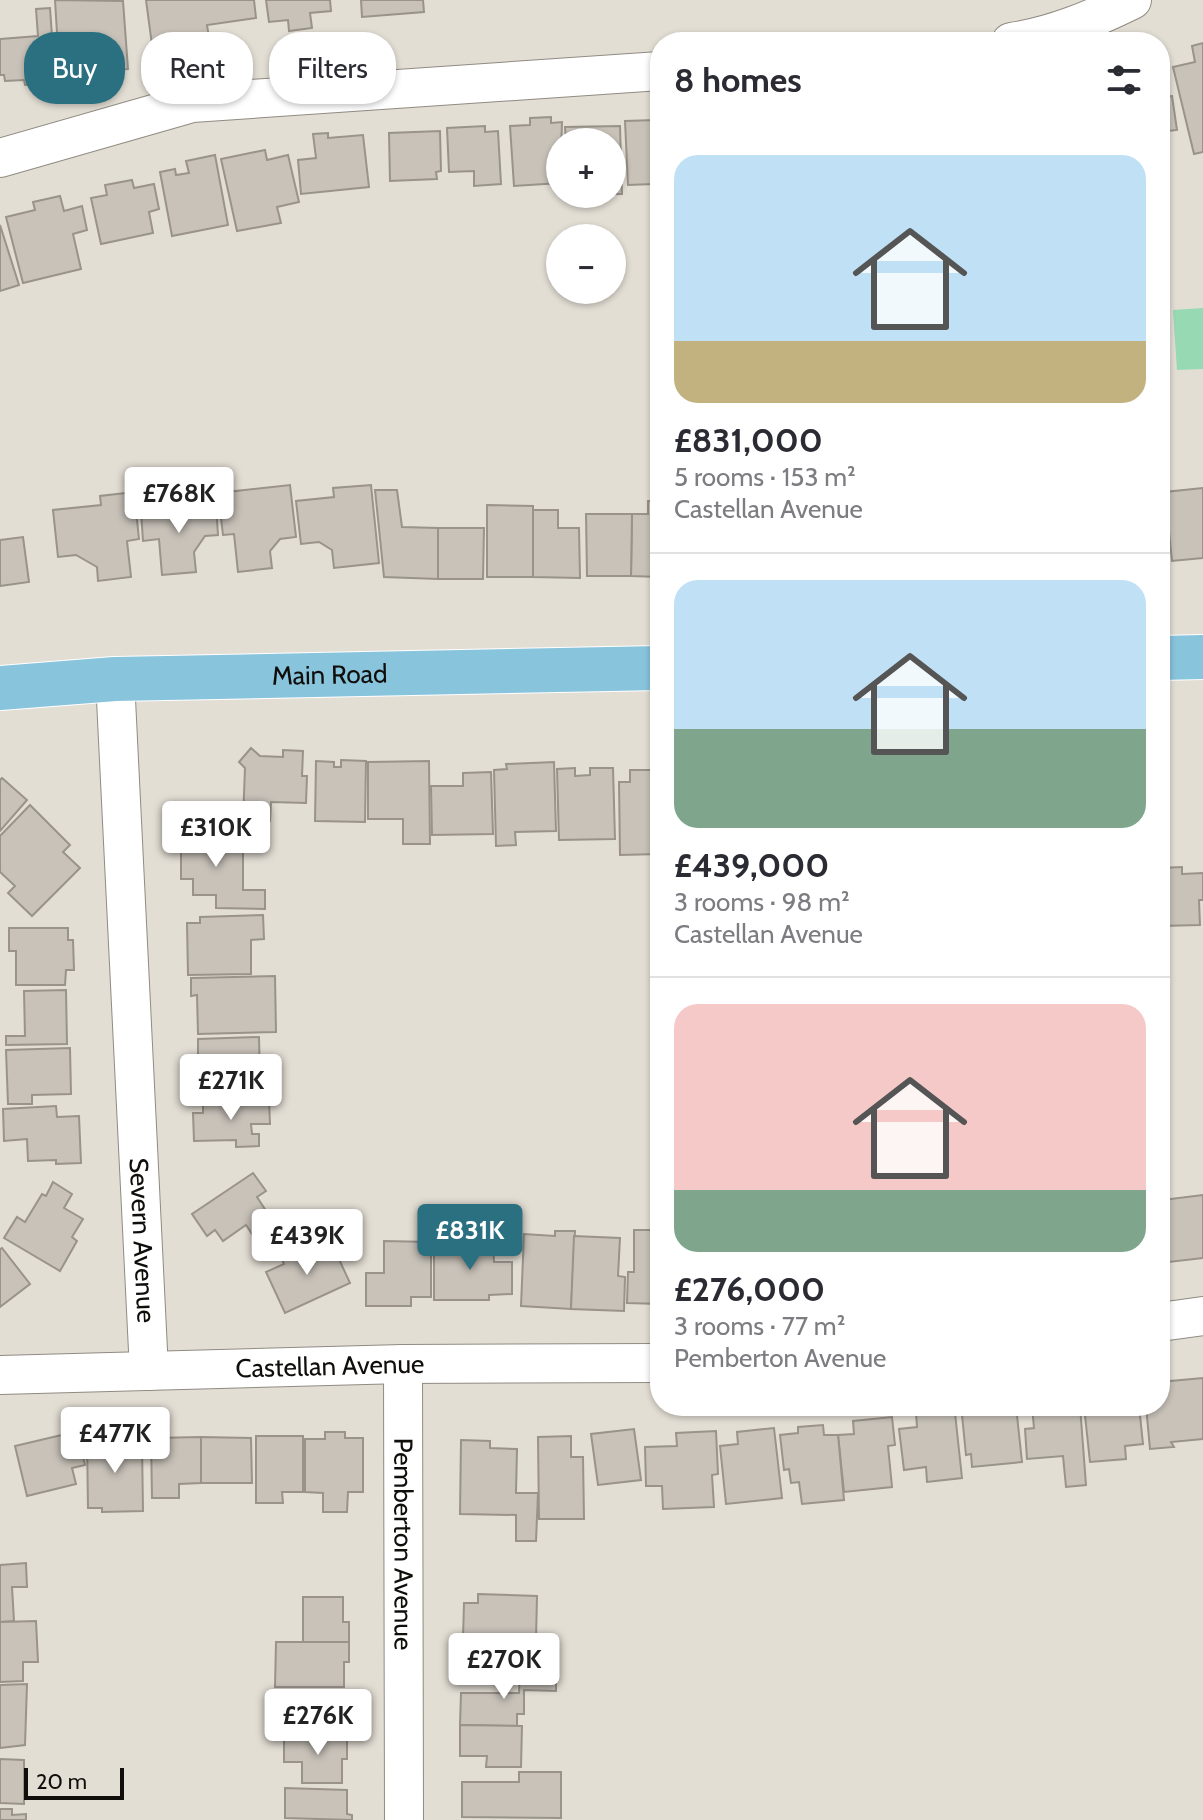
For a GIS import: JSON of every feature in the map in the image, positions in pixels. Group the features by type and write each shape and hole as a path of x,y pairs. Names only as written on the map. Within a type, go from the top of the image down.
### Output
{"main road":[{"path":"1170,658 1203,657"},
{"name":"Main Road","path":"0,688 115,679 650,668"}],"street":[{"path":"1055,32 1132,0"},
{"path":"0,158 192,103 650,72"},
{"name":"Severn Avenue","path":"115,679 149,1371"},
{"path":"1170,1321 1203,1316"},
{"name":"Castellan Avenue","path":"0,1375 403,1364 650,1363"},
{"name":"Pemberton Avenue","path":"403,1364 404,1820"}],"green space":[{"path":"1203,308 1203,369 1177,370 1173,310"}],"building":[{"path":"55,0 123,1 128,69 125,69 125,32 57,32"},
{"path":"146,0 254,0 256,18 207,25 208,32 150,32"},
{"path":"266,0 330,0 331,11 310,13 312,28 289,31 288,20 269,22"},
{"path":"361,0 423,0 424,12 362,17"},
{"path":"50,8 52,32 38,32 36,9"},
{"path":"24,37 24,80 5,81 4,75 0,75 0,39"},
{"path":"1203,43 1203,152 1194,154 1173,67 1195,62 1192,46"},
{"path":"1170,96 1177,130 1170,131"},
{"path":"551,117 551,123 562,122 562,128 546,128 546,184 514,186 510,126 530,125 530,118"},
{"path":"650,120 650,184 628,185 625,121"},
{"path":"485,126 485,132 498,131 501,184 474,186 474,171 449,172 447,128"},
{"path":"620,126 620,128 565,128"},
{"path":"440,131 441,171 436,172 437,179 390,181 389,133"},
{"path":"328,133 328,138 363,135 369,187 301,194 298,160 316,158 313,134"},
{"path":"265,150 267,160 288,155 299,202 277,207 281,223 237,231 221,159"},
{"path":"215,155 228,225 172,236 160,172 175,169 176,175 189,173 186,161"},
{"path":"132,180 134,188 154,184 159,209 149,212 153,233 101,244 91,198 107,195 105,185"},
{"path":"60,196 64,211 82,206 87,230 73,234 81,269 23,283 6,217 35,210 33,202"},
{"path":"0,225 19,285 0,291"},
{"path":"290,485 296,537 280,539 270,551 272,568 238,572 234,534 223,535 218,493"},
{"path":"371,485 379,563 334,568 332,550 319,542 301,544 296,501 334,497 333,488"},
{"path":"1203,488 1203,558 1172,561 1170,491"},
{"path":"375,490 397,490 402,527 438,528 438,579 384,577"},
{"path":"134,492 139,539 127,541 131,577 98,581 97,567 76,555 58,557 53,510 101,505 100,496"},
{"path":"648,501 650,577 631,576 632,514 648,514"},
{"path":"216,505 218,535 205,536 194,552 196,572 162,575 159,539 143,541 141,511"},
{"path":"487,505 533,506 533,577 487,577"},
{"path":"533,510 558,510 558,528 579,528 580,578 533,577"},
{"path":"586,514 632,514 631,576 587,576"},
{"path":"438,528 484,528 483,579 438,579"},
{"path":"23,537 29,582 0,586 0,540"},
{"path":"251,748 260,756 283,757 283,750 303,751 302,776 307,776 306,803 271,802 270,821 243,820 245,768 239,762"},
{"path":"341,760 366,761 365,822 315,821 316,761 334,762 334,767 341,767"},
{"path":"429,761 430,844 403,844 403,819 368,819 368,762"},
{"path":"554,762 556,831 515,832 516,845 496,846 494,770 507,769 506,764"},
{"path":"575,768 575,776 590,775 590,768 613,768 615,839 559,840 557,769"},
{"path":"630,770 650,770 650,854 620,855 619,782 630,782"},
{"path":"491,772 493,834 432,835 431,786 463,786 463,773"},
{"path":"2,778 27,800 0,831 0,780"},
{"path":"30,805 70,845 63,852 80,868 32,916 8,893 15,886 0,872 0,836"},
{"path":"181,827 223,828 223,849 243,850 243,890 265,890 265,909 216,908 216,895 193,895 193,879 181,879"},
{"path":"1182,867 1182,874 1203,873 1203,900 1199,900 1200,925 1170,926 1170,868"},
{"path":"263,915 264,939 251,940 251,974 188,975 187,923 200,923 200,917"},
{"path":"9,928 68,928 68,940 73,940 74,970 66,970 65,985 16,985 16,951 9,951"},
{"path":"275,976 276,1032 198,1034 197,995 191,996 191,978"},
{"path":"66,990 67,1044 6,1045 6,1036 25,1036 24,991"},
{"path":"259,1037 260,1078 264,1078 265,1089 203,1091 202,1080 194,1080 193,1057 198,1057 198,1039"},
{"path":"70,1048 71,1094 32,1095 32,1104 8,1104 6,1050"},
{"path":"269,1101 270,1124 251,1124 252,1134 259,1134 259,1146 236,1147 236,1140 194,1141 193,1113 203,1113 203,1102"},
{"path":"56,1106 57,1117 79,1116 81,1163 28,1161 27,1139 4,1141 3,1109"},
{"path":"253,1173 266,1191 257,1197 274,1223 254,1237 246,1225 223,1241 215,1230 207,1236 192,1214"},
{"path":"53,1182 72,1194 64,1208 83,1219 72,1237 77,1241 60,1271 4,1238 17,1217 25,1222"},
{"path":"1203,1195 1203,1258 1170,1262 1170,1199"},
{"path":"634,1230 650,1230 650,1304 627,1303 628,1272 634,1272"},
{"path":"555,1231 575,1231 571,1309 521,1306 524,1234 555,1236"},
{"path":"574,1236 620,1238 618,1276 625,1277 624,1311 571,1309"},
{"path":"476,1237 493,1237 494,1262 512,1262 512,1294 489,1295 489,1300 434,1300 434,1245 475,1245"},
{"path":"384,1241 431,1242 431,1297 411,1297 411,1306 366,1306 366,1273 384,1273"},
{"path":"332,1244 350,1283 285,1313 266,1272 284,1264 280,1255 301,1245 307,1256"},
{"path":"0,1249 30,1284 0,1307"},
{"path":"1203,1378 1203,1439 1171,1442 1174,1447 1150,1449 1147,1416 1170,1416 1170,1381"},
{"path":"916,1416 955,1416 962,1478 927,1482 926,1467 904,1470 899,1429 917,1427"},
{"path":"962,1416 1017,1416 1022,1462 972,1467 971,1454 966,1455"},
{"path":"1033,1416 1081,1416 1086,1485 1066,1487 1063,1456 1027,1459 1025,1429 1034,1428"},
{"path":"1085,1416 1140,1416 1143,1444 1125,1446 1126,1459 1090,1462"},
{"path":"892,1417 895,1445 888,1446 892,1487 844,1492 838,1435 854,1434 853,1421"},
{"path":"76,1425 85,1465 72,1468 76,1484 27,1496 15,1446 66,1434 65,1428"},
{"path":"823,1425 824,1435 838,1435 844,1500 802,1504 799,1482 791,1483 789,1469 784,1470 780,1435 798,1433 798,1427"},
{"path":"774,1428 782,1498 726,1504 720,1446 738,1444 737,1432"},
{"path":"634,1429 641,1480 598,1485 591,1434"},
{"path":"716,1431 718,1474 712,1475 714,1507 663,1509 662,1486 646,1486 645,1447 677,1446 676,1433"},
{"path":"325,1432 345,1432 345,1438 363,1438 363,1492 348,1492 347,1512 323,1512 323,1493 305,1492 305,1439 325,1439"},
{"path":"256,1436 303,1436 303,1492 282,1492 283,1503 256,1503"},
{"path":"571,1436 571,1457 583,1457 584,1519 539,1519 538,1437"},
{"path":"201,1437 251,1438 252,1483 201,1483"},
{"path":"201,1437 201,1483 179,1484 179,1498 152,1498 151,1438"},
{"path":"87,1439 130,1439 130,1444 142,1444 143,1511 102,1512 102,1508 88,1508"},
{"path":"461,1440 490,1441 490,1448 517,1449 516,1493 538,1493 536,1541 516,1541 516,1515 460,1514"},
{"path":"26,1563 27,1587 12,1587 14,1621 0,1622 0,1565"},
{"path":"478,1594 537,1596 536,1640 463,1638 464,1603 478,1603"},
{"path":"303,1597 343,1597 343,1622 349,1622 349,1642 303,1642"},
{"path":"36,1621 38,1662 23,1662 23,1681 0,1682 0,1622"},
{"path":"463,1638 518,1640 518,1651 538,1651 537,1669 464,1668"},
{"path":"276,1642 349,1642 349,1662 344,1662 344,1687 275,1687"},
{"path":"520,1670 556,1671 556,1691 524,1690 524,1714 517,1714 517,1726 460,1725 461,1693 519,1693"},
{"path":"27,1684 25,1745 0,1748 0,1685"},
{"path":"277,1693 342,1693 342,1718 347,1718 347,1737 277,1737"},
{"path":"460,1725 522,1726 521,1767 486,1767 487,1756 460,1756"},
{"path":"284,1737 347,1737 347,1759 342,1759 342,1783 302,1783 302,1762 284,1762"},
{"path":"0,1759 24,1760 24,1804 0,1803"},
{"path":"519,1772 561,1772 561,1818 462,1817 462,1782 519,1782"},
{"path":"285,1788 347,1790 347,1814 352,1815 352,1820 285,1818"},
{"path":"0,1809 12,1809 12,1815 26,1814 26,1820 0,1820"}]}
